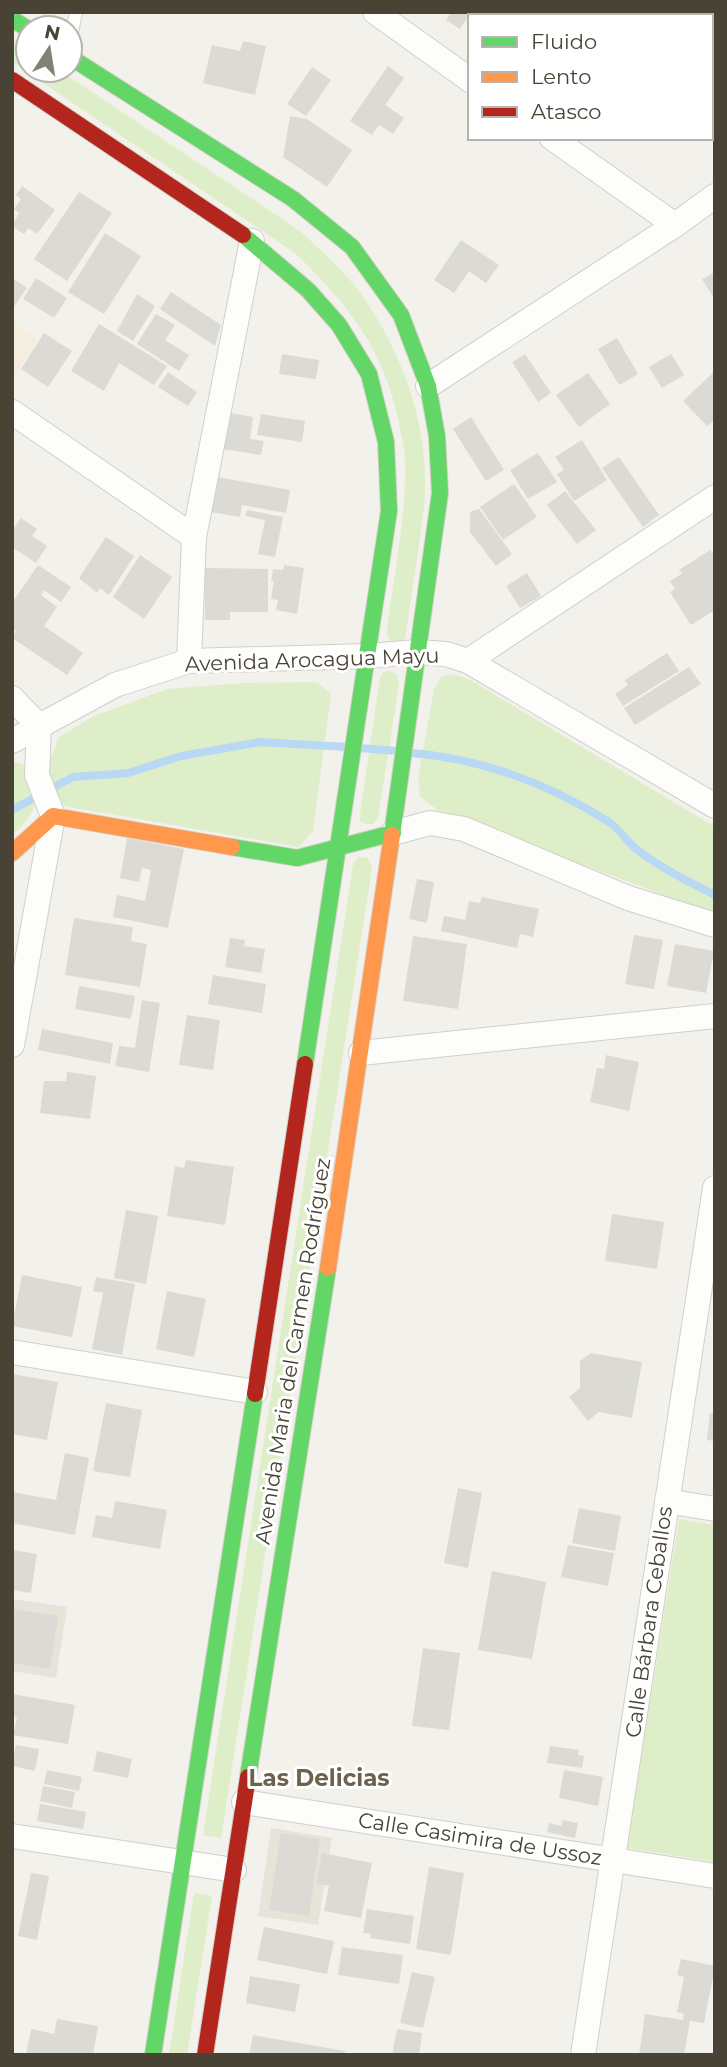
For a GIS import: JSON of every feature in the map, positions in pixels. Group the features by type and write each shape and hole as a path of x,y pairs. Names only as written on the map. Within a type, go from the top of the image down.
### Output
{"street":[{"path":"375,12 468,79"},
{"name":"Avenida Maria del Carmen Rodríguez","path":"84,66 293,199 352,247 401,315 428,386 437,436 440,493 393,833 205,2055"},
{"name":"Avenida Maria del Carmen Rodríguez","path":"12,80 252,241 308,290 339,325 369,374 386,442 389,511 153,2055"},
{"path":"555,140 675,225"},
{"path":"428,386 675,225 715,196"},
{"path":"189,661 194,537 252,241"},
{"path":"12,412 194,537"},
{"path":"468,661 715,497"},
{"name":"Avenida Arocagua Mayu","path":"12,741 115,685 189,661 418,652 446,654 468,661 711,800"},
{"path":"12,698 39,726 37,775 53,816 12,1045"},
{"path":"53,816 297,858 430,823 464,829 628,898 715,925"},
{"path":"12,853 53,816"},
{"path":"361,1053 715,1016"},
{"name":"Calle Bárbara Ceballos","path":"583,2055 615,1860 715,1188"},
{"path":"12,1352 255,1392"},
{"path":"667,1501 715,1509"},
{"name":"Calle Casimira de Ussoz","path":"244,1802 715,1876"},
{"path":"12,1836 234,1870"}],"shaded area":[{"path":"12,322 38,339 16,373 12,371"},
{"path":"12,1599 67,1607 56,1678 12,1671"},
{"path":"271,1828 332,1838 318,1925 258,1916"}],"green space":[{"path":"12,39 14,63 12,62"},
{"path":"45,84 80,84 300,231 356,288 378,320 403,370 412,397 419,424 425,479 424,507 405,639 399,642 392,642 387,629 402,524 405,481 399,423 384,372 361,329 332,291 295,253"},
{"path":"391,671 397,675 399,684 378,818 373,824 365,824 360,821 360,815 380,677 383,672"},
{"path":"454,674 470,680 715,827 715,914 441,812 420,797 418,778 434,689 441,677"},
{"path":"317,682 331,694 313,831 299,847 64,806 54,789 47,768 59,737 94,716 167,689 244,683"},
{"path":"12,761 25,765 34,804 29,818 12,835"},
{"path":"358,857 368,858 372,868 221,1838 203,1835 353,865"},
{"path":"679,1519 715,1525 715,1862 627,1848"},
{"path":"194,1893 212,1896 187,2055 169,2055"}],"building":[{"path":"451,12 471,12 460,29 446,20"},
{"path":"243,41 266,46 255,95 203,83 212,45 240,51"},
{"path":"388,66 404,78 385,105 404,118 393,134 379,125 372,135 350,121"},
{"path":"312,67 331,80 306,116 287,104"},
{"path":"290,116 307,119 352,150 327,187 283,157"},
{"path":"22,186 55,210 37,234 28,228 24,234 12,226 19,213 14,209 21,199 16,195"},
{"path":"79,192 112,213 67,281 34,259"},
{"path":"105,233 141,256 104,314 68,292"},
{"path":"461,240 499,265 486,283 469,271 454,293 434,280"},
{"path":"715,272 715,300 702,279"},
{"path":"12,278 27,288 12,309"},
{"path":"36,278 67,298 54,318 23,299"},
{"path":"171,292 221,325 215,346 160,309"},
{"path":"137,294 155,306 133,341 117,331"},
{"path":"156,314 175,325 165,340 189,355 179,371 137,344"},
{"path":"99,324 167,366 154,385 119,363 104,391 71,371"},
{"path":"44,333 72,351 48,387 21,369"},
{"path":"617,338 638,374 619,385 598,349"},
{"path":"282,354 319,360 316,379 279,374"},
{"path":"525,354 551,393 538,402 512,362"},
{"path":"671,354 684,375 662,388 649,367"},
{"path":"715,371 715,420 707,426 683,401"},
{"path":"168,372 197,392 188,406 158,387"},
{"path":"588,373 610,404 579,427 556,395"},
{"path":"230,413 253,417 250,439 264,441 261,455 223,449"},
{"path":"261,414 305,421 302,442 257,435"},
{"path":"471,417 504,470 486,481 453,429"},
{"path":"582,440 607,480 574,501 557,474 564,470 555,457"},
{"path":"538,453 557,482 528,499 510,470"},
{"path":"619,457 659,515 643,527 602,468"},
{"path":"217,477 290,490 286,513 242,505 240,517 211,512"},
{"path":"514,484 537,517 503,540 480,507"},
{"path":"565,491 596,530 577,544 547,505"},
{"path":"479,509 512,554 496,566 470,532 470,512"},
{"path":"247,510 283,517 275,557 258,554 265,520 245,516"},
{"path":"21,518 37,529 32,536 47,546 36,563 12,547 12,531"},
{"path":"106,537 134,556 109,595 100,588 97,593 79,578"},
{"path":"710,550 715,556 715,610 691,625 670,592 675,589 670,581 683,573 679,570"},
{"path":"140,555 172,577 144,619 113,597"},
{"path":"38,565 71,587 61,602 44,590 41,595 57,607 44,626 83,653 67,675 12,638 16,631 12,628 12,603"},
{"path":"284,565 304,568 297,614 276,610 278,600 271,599 273,569 283,570"},
{"path":"205,568 268,569 268,612 230,612 230,620 205,620"},
{"path":"527,573 541,596 520,608 506,586"},
{"path":"667,653 679,671 623,706 615,694 628,685 625,680"},
{"path":"689,667 701,684 635,725 624,708"},
{"path":"127,838 184,849 168,928 113,917 117,895 145,901 151,870 142,868 139,882 120,878"},
{"path":"417,879 434,882 427,923 409,919"},
{"path":"482,897 539,909 533,937 520,934 517,948 441,931 444,916 465,920 469,901 480,903"},
{"path":"74,918 133,927 131,941 147,944 140,987 65,975"},
{"path":"634,935 663,940 654,989 625,984"},
{"path":"413,936 467,944 458,1009 403,1001"},
{"path":"230,938 245,940 244,946 265,949 261,973 225,967"},
{"path":"675,944 714,951 706,993 667,986"},
{"path":"213,975 266,984 262,1013 208,1004"},
{"path":"79,986 135,996 131,1019 75,1009"},
{"path":"142,1000 160,1003 149,1072 115,1066 119,1046 135,1048"},
{"path":"187,1015 220,1020 213,1070 179,1065"},
{"path":"42,1029 113,1043 110,1064 38,1050"},
{"path":"606,1055 639,1062 629,1111 590,1102 597,1068 604,1069"},
{"path":"67,1072 96,1076 90,1119 40,1113 44,1081 66,1081"},
{"path":"186,1160 234,1167 225,1225 167,1216 175,1166 184,1168"},
{"path":"126,1210 158,1216 146,1284 114,1278"},
{"path":"612,1214 664,1222 657,1269 605,1261"},
{"path":"22,1275 82,1287 72,1337 12,1326"},
{"path":"96,1277 135,1284 122,1355 92,1349 103,1293 93,1291"},
{"path":"167,1291 206,1299 194,1357 156,1349"},
{"path":"591,1353 642,1362 632,1418 599,1412 588,1421 569,1397 580,1388 580,1361"},
{"path":"12,1374 58,1382 47,1440 12,1434"},
{"path":"106,1403 142,1410 130,1477 93,1471"},
{"path":"710,1413 715,1414 715,1441 707,1440"},
{"path":"65,1453 89,1458 75,1535 12,1523 12,1492 56,1500"},
{"path":"458,1488 482,1493 468,1568 444,1563"},
{"path":"115,1501 167,1510 160,1549 92,1537 96,1515 112,1518"},
{"path":"579,1508 621,1516 615,1551 572,1543"},
{"path":"568,1545 614,1553 608,1586 561,1577"},
{"path":"12,1550 37,1554 31,1593 12,1590"},
{"path":"492,1571 546,1582 532,1659 478,1650"},
{"path":"12,1609 58,1616 50,1669 12,1663"},
{"path":"423,1648 460,1653 449,1730 412,1726"},
{"path":"12,1694 75,1705 68,1744 13,1735 17,1717 12,1716"},
{"path":"16,1745 39,1749 35,1771 12,1766"},
{"path":"550,1746 579,1750 578,1755 584,1756 582,1768 547,1763"},
{"path":"97,1751 132,1759 128,1778 93,1771"},
{"path":"47,1770 82,1777 79,1791 44,1784"},
{"path":"564,1770 603,1777 598,1806 559,1798"},
{"path":"43,1786 75,1792 72,1808 40,1801"},
{"path":"40,1804 86,1812 83,1829 37,1821"},
{"path":"563,1820 578,1823 575,1838 547,1832 549,1823 561,1826"},
{"path":"281,1833 320,1839 309,1916 269,1910"},
{"path":"322,1853 372,1863 361,1918 324,1911 329,1886 316,1883"},
{"path":"429,1867 464,1873 451,1955 416,1949"},
{"path":"31,1873 49,1876 37,1940 18,1936"},
{"path":"367,1909 414,1916 410,1944 370,1938 371,1934 363,1933"},
{"path":"264,1927 334,1941 327,1974 257,1960"},
{"path":"342,1947 403,1955 399,1984 338,1975"},
{"path":"681,1959 715,1966 704,2023 690,2021 684,2055 639,2055 645,2014 683,2020 684,2014 677,2012 684,1977 677,1975"},
{"path":"412,1972 435,1977 423,2028 400,2023"},
{"path":"250,1976 300,1984 295,2012 246,2003"},
{"path":"57,2019 98,2026 93,2055 26,2055 31,2029 54,2034"},
{"path":"397,2029 422,2033 419,2055 392,2055"},
{"path":"253,2035 345,2051 344,2055 249,2055"}],"waterway":[{"path":"12,810 73,777 128,773 181,756 260,742 347,747"},
{"path":"360,748 396,751"},
{"path":"412,753 490,767 563,796 609,822 636,849 658,864 715,895"}],"traffic: fast":[{"path":"84,66 293,199 352,247 401,315 428,386 437,436 440,493 392,835"},
{"path":"243,235 308,290 339,325 369,374 386,442 389,511 305,1064"},
{"path":"232,847 297,858 393,833"},
{"path":"248,1777 328,1268"},
{"path":"153,2055 255,1394"}],"traffic: slow":[{"path":"12,853 53,816 232,847"},
{"path":"328,1268 392,835"}],"traffic: jam":[{"path":"12,80 243,235"},
{"path":"255,1394 305,1064"},
{"path":"205,2055 248,1777"}],"district":[{"name":"Las Delicias","path":"319,1778"}]}
